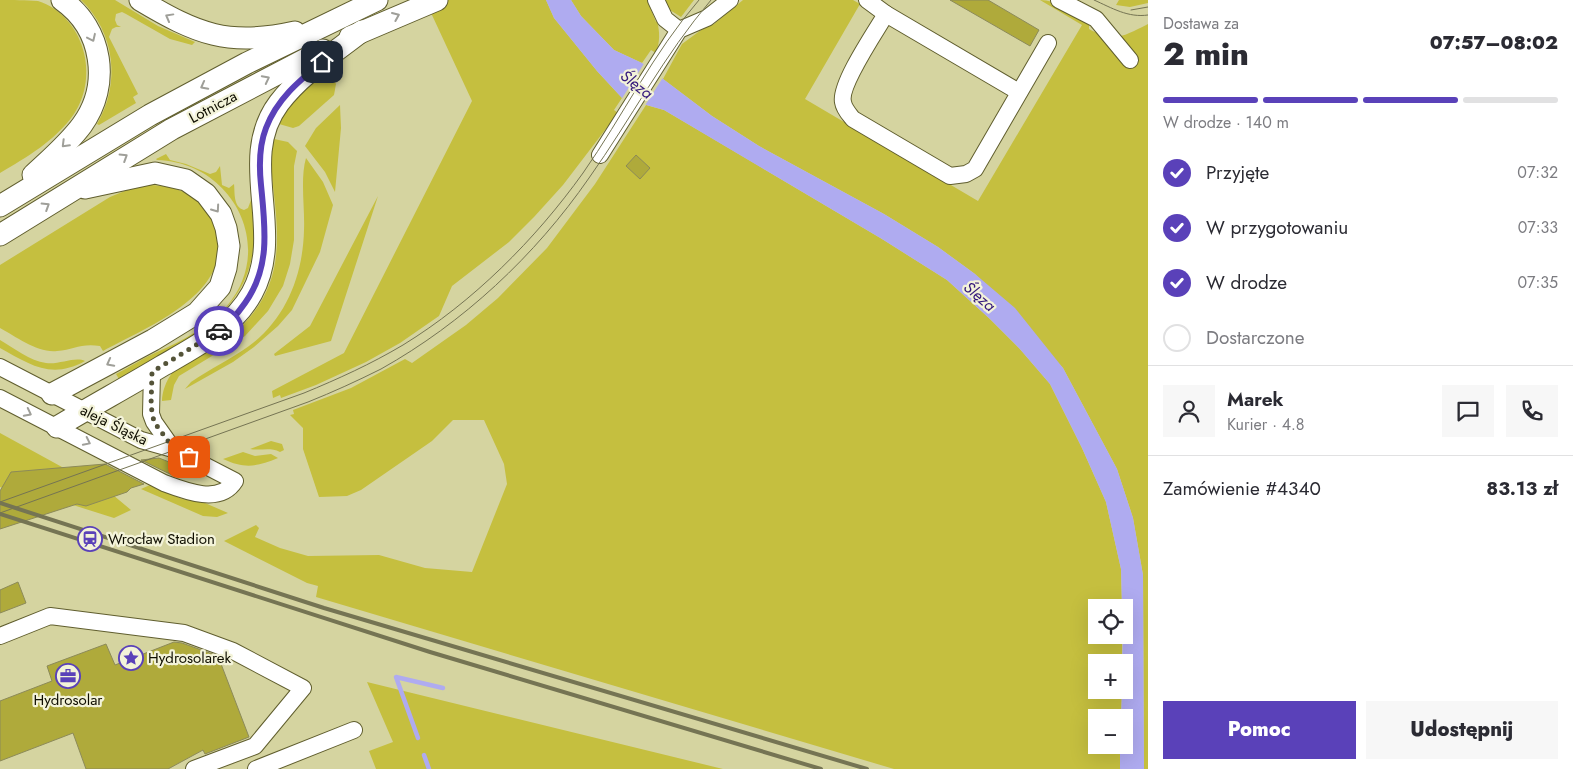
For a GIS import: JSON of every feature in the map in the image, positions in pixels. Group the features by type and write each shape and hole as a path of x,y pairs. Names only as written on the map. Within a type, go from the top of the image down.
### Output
{"main road":[{"path":"2,204 69,140 82,125 94,103 98,88 99,59 94,40 82,18 62,0"},
{"path":"140,0 172,19 200,32 216,36 243,38 276,36 313,29"},
{"name":"Lotnicza","path":"2,204 150,115 313,29 377,0"},
{"name":"Lotnicza","path":"0,235 180,124 320,51 434,1"},
{"path":"57,427 222,329 252,294 260,276 265,250 266,233 260,152 265,129 278,104 292,87 362,31"},
{"path":"52,394 153,340 198,313 220,287 230,246 221,214 206,194 180,178 155,173 68,192"}],"street":[{"path":"656,0 665,18 679,30"},
{"path":"600,155 679,30 707,18 730,0"},
{"path":"1059,0 1096,29 1130,60"},
{"path":"1019,92 875,4 846,83 842,101 853,119 950,176 959,176 975,169 1048,43"},
{"name":"aleja Śląska","path":"0,366 141,440 174,449 235,481 230,490 219,494 188,492 164,483 0,398"},
{"path":"152,372 151,414 154,422 174,449"},
{"path":"52,394 57,427"},
{"path":"0,636 50,616 184,633 233,651 304,688 255,746 194,769"},
{"path":"256,769 354,730"}],"shaded area":[{"path":"0,0 38,1 54,9 67,20 76,33 83,49 86,82 82,99 66,124 40,148 0,173"},
{"path":"81,0 115,0 158,26 195,42 192,45 170,39 122,12 116,14 115,20 117,25 121,27 112,29 109,37 138,94 133,97 136,103 99,125 97,124 105,108 109,92 111,59 101,27"},
{"path":"425,0 546,0 554,18 597,71 622,98 614,110 618,113 563,185 534,217 509,242 452,286 439,316 400,343 366,362 316,385 281,398 280,395 273,398 272,391 344,353 472,101"},
{"path":"571,0 647,0 659,29 656,53 651,50 642,63 614,50 581,16"},
{"path":"664,0 694,0 681,17 670,10"},
{"path":"743,0 853,0 860,4 805,99 978,201 1082,25 1040,0 1059,4 1079,14 1089,22 1089,29 1106,36 1126,35 1148,24 1148,769 1144,769 1143,575 1133,518 1117,469 1063,368 975,274 938,247 884,214 759,146 712,116 663,79 682,44 701,30 714,24"},
{"path":"1119,0 1148,0 1148,3 1130,7 1116,5"},
{"path":"329,70 336,84 334,95 299,126 293,128 279,124 288,105 319,76"},
{"path":"340,105 341,128 335,192 325,172 305,146 316,128"},
{"path":"646,105 664,110 882,239 947,280 1019,348 1050,384 1106,502 1121,569 1122,599 1088,599 1088,644 1122,644 1122,654 1088,654 1088,699 1122,699 1121,709 1088,709 1088,754 1120,754 1120,769 894,769 316,597 318,586 307,583 224,541 256,525 259,528 255,537 280,548 308,556 379,555 425,568 472,572 507,484 504,464 484,420 453,420 432,441 361,490 347,496 319,497 303,449 303,428 290,415 294,414 293,410 351,388 405,359 412,363 466,325 498,298 547,248 595,184"},
{"path":"274,139 288,142 297,151 294,166 294,240 290,264 283,286 268,311 245,336 179,376 174,385 171,400 162,401 165,387 172,373 182,365 216,346 236,331 249,319 269,285 274,270 277,241 271,167"},
{"path":"166,154 170,160 186,164 210,174 216,172 220,166 222,185 229,188 234,184 235,199 238,206 244,210 248,208 251,200 254,234 251,262 242,286 220,314 241,283 248,259 247,234 239,212 225,192 207,175 184,164 157,160"},
{"path":"306,158 323,182 333,205 320,252 292,310 278,326 254,347 233,362 185,389 191,382 249,346 262,335 273,323 290,295 296,279 303,247 303,175"},
{"path":"150,185 168,187 193,197 200,202 211,217 219,242 216,264 205,284 188,301 168,316 103,351 100,346 93,345 57,351 42,350 27,344 0,328 0,265 110,197 127,190"},
{"path":"378,196 331,341 275,356 274,354 310,326"},
{"path":"220,314 210,324 166,353 119,379 116,374 147,357 185,338"},
{"path":"0,340 40,362 51,363 77,359 85,361 73,367 61,369 41,368 0,348"},
{"path":"0,433 113,495 131,510 114,518 73,505 64,508 0,487"},
{"path":"271,441 282,444 284,450 280,452 250,449"},
{"path":"243,452 255,456 271,454 278,458 251,466 223,459"},
{"path":"150,485 182,499 205,503 228,513 217,517 203,516 141,489"},
{"path":"367,682 723,769 376,769 369,751 393,742"}],"water":[{"name":"Ślęza","path":"546,0 571,0 581,16 614,50 642,63 712,116 759,146 884,214 938,247 975,274 1015,308 1063,368 1117,469 1133,518 1143,575 1144,769 1120,769 1120,754 1133,754 1133,709 1121,709 1122,699 1133,699 1133,654 1122,654 1123,644 1133,644 1133,599 1122,599 1121,569 1106,502 1050,384 1019,348 947,280 882,239 664,110 622,98 597,71 554,18"}],"pier":[{"path":"645,62 664,76 644,107 621,100"}],"building":[{"path":"950,0 988,0 1039,30 1030,46"},
{"path":"636,155 650,168 640,179 626,166"},
{"path":"159,458 189,470 172,475 141,460"},
{"path":"105,464 144,484 86,506 77,504 0,529 0,491 11,472"},
{"path":"18,582 26,603 0,613 0,590"},
{"path":"174,642 218,656 249,737 205,754 203,750 168,769 86,769 73,733 0,761 0,701 52,681 47,666 106,644 115,665"}],"waterway":[{"path":"418,738 396,677 443,688"},
{"path":"424,755 429,769"}],"tram line":[{"path":"0,502 304,393 379,359 429,328 501,268 523,246 564,198 598,151 667,41 699,0"},
{"path":"0,513 308,402 381,369 441,331 496,286 521,261 568,207 678,43 711,0"},
{"path":"1094,0 1127,14 1148,15"},
{"path":"1131,10 1148,7"}],"railway":[{"path":"0,503 324,608 867,769"},
{"path":"0,514 430,652 821,769"}],"way so far":[{"path":"189,457 174,449 154,422 151,414 152,372 219,331"}],"place":[{"name":"Wrocław Stadion","path":"90,539"},
{"name":"Hydrosolarek","path":"131,658"},
{"name":"Hydrosolar","path":"68,676"}],"route":[{"path":"219,331 235,316 252,294 260,276 266,233 260,168 260,152 265,129 278,104 292,87 322,62"}]}
